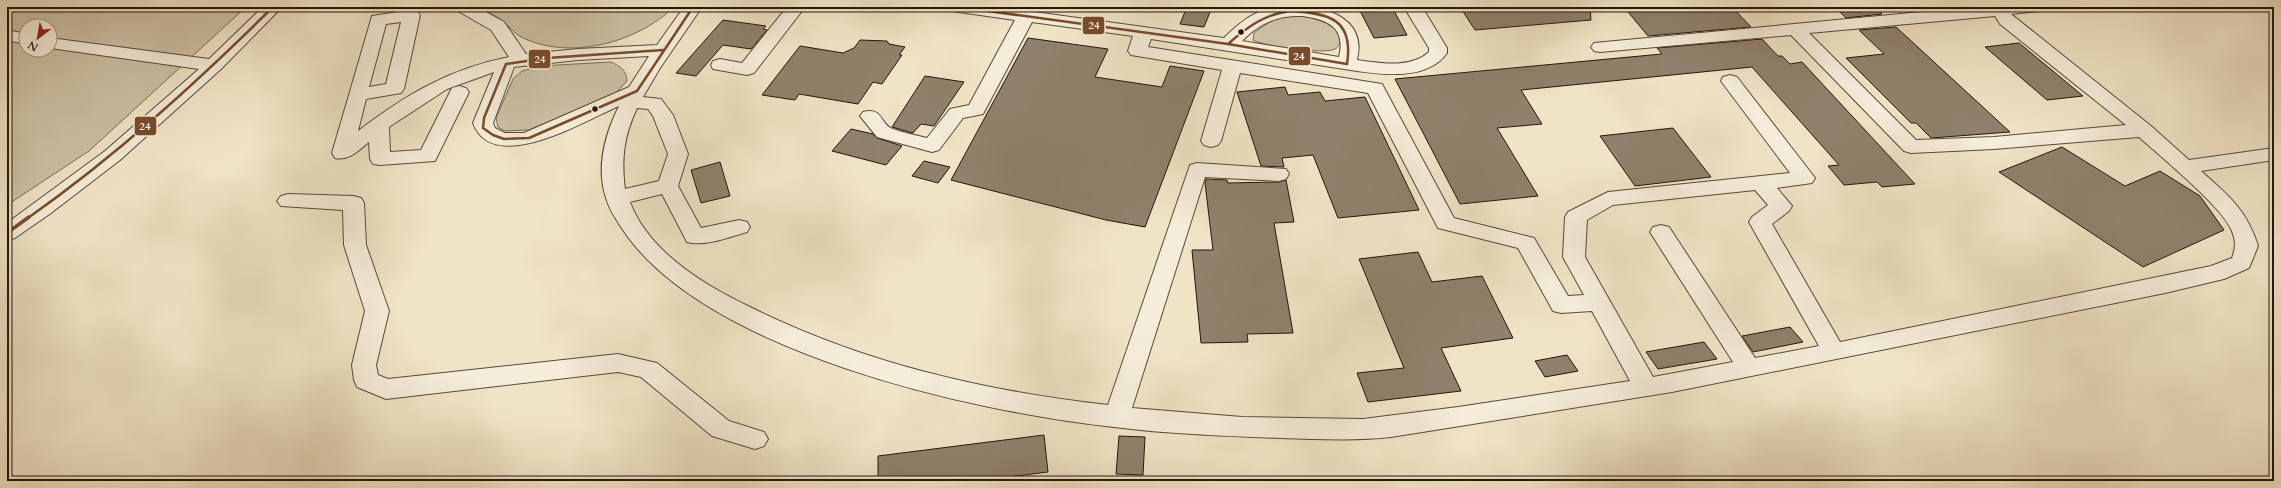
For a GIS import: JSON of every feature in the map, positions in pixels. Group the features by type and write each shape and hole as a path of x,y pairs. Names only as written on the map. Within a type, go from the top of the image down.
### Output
{"street":[{"path":"7,233 69,190 124,148 214,65 273,7"},
{"path":"464,7 498,26 513,63 483,123 486,131 501,139 519,140 539,135 634,96 654,103 663,115 678,154 668,186 695,237 739,227"},
{"path":"693,7 663,50 634,96 614,146 612,170 616,198 625,220 642,243 679,275 706,294 768,329 834,354 916,380 1037,407 1116,418 1248,428 1364,429 1510,410 1749,368 2165,285 2216,273 2241,263 2247,246 2241,226 2221,201 2144,130 2006,20 2000,8"},
{"path":"720,65 747,69 796,7"},
{"path":"959,7 1228,44 1339,70 1376,88 1446,223 1526,243 1561,305 1599,302"},
{"path":"1144,32 1137,51 1232,66 1339,70 1387,68 1423,64 1436,57 1438,53 1414,7"},
{"path":"1600,47 2000,8 2032,7"},
{"path":"1228,44 1244,29 1269,14 1286,10 1309,12 1333,20 1349,33 1351,44 1339,70"},
{"path":"870,116 884,133 932,146 957,113 976,110 1026,16"},
{"path":"1795,29 1911,147 1994,144 2144,130"},
{"path":"7,35 18,37"},
{"path":"58,44 214,65"},
{"path":"359,94 342,153 424,93 440,85 481,70 513,63 663,50"},
{"path":"1211,141 1232,66"},
{"path":"1646,387 1574,257 1576,217 1608,199 1805,178 1730,81"},
{"path":"379,125 380,159 428,156 458,92"},
{"path":"2185,167 2274,154"},
{"path":"1116,418 1197,170 1279,174"},
{"path":"1760,182 1781,206 1760,222 1834,350"},
{"path":"616,198 668,186"},
{"path":"288,201 352,203 356,245 364,276 377,310 364,365 366,380 386,389 618,363 648,370 721,429 756,439"},
{"path":"1661,232 1749,368"}],"shaded area":[{"path":"7,7 246,7 89,151 7,205"},
{"path":"472,7 674,7 659,20 622,39 581,48 560,48 540,44 521,37 497,17"},
{"path":"1297,15 1323,20 1329,23 1338,32 1340,43 1338,47 1329,51 1294,49 1269,45 1253,40 1254,33 1269,23 1279,18"},
{"path":"611,62 622,69 627,77 627,81 616,93 529,130 505,131 498,127 496,118 513,79 522,71 539,66"}],"building":[{"path":"1187,7 1212,7 1204,27 1180,24"},
{"path":"1358,7 1392,7 1407,35 1374,38"},
{"path":"1460,7 1590,7 1591,20 1475,30"},
{"path":"1624,7 1732,7 1751,27 1648,36"},
{"path":"1835,7 1875,7 1882,14 1846,18"},
{"path":"723,20 766,26 763,29 767,30 751,49 723,45 696,76 676,73"},
{"path":"1896,27 2010,132 1931,138 1916,123 1911,123 1846,58 1884,54 1859,30"},
{"path":"1028,38 1108,49 1095,77 1162,87 1170,66 1204,71 1145,227 1106,220 951,180"},
{"path":"1762,39 1778,56 1782,56 1790,64 1802,62 1915,184 1882,187 1877,182 1844,185 1828,166 1839,165 1752,67 1521,90 1542,124 1497,128 1538,196 1460,204 1395,79 1662,54 1657,48"},
{"path":"860,40 887,41 889,44 905,47 899,55 902,55 882,84 873,82 858,104 799,94 795,100 762,95 800,46 843,53 854,48"},
{"path":"2019,43 2083,96 2047,100 1985,47"},
{"path":"925,76 964,82 934,126 921,124 913,133 892,127"},
{"path":"1285,87 1288,95 1320,92 1325,101 1365,97 1419,210 1338,218 1313,155 1282,158 1284,167 1261,166 1237,92"},
{"path":"1673,128 1711,177 1635,186 1600,136"},
{"path":"851,129 873,134 877,138 902,146 886,165 832,151"},
{"path":"2062,147 2125,186 2160,171 2200,196 2224,230 2143,267 1999,172"},
{"path":"924,161 950,167 938,183 912,176"},
{"path":"720,162 730,196 701,203 691,170"},
{"path":"1206,179 1227,180 1228,183 1279,182 1286,180 1294,222 1274,223 1293,333 1247,334 1248,342 1201,343 1192,250 1213,250 1205,183"},
{"path":"1418,252 1432,282 1482,276 1513,338 1441,348 1461,391 1368,402 1357,373 1404,368 1359,259"},
{"path":"1790,327 1803,342 1753,352 1742,336"},
{"path":"1704,342 1717,359 1658,369 1646,352"},
{"path":"1567,355 1578,371 1545,377 1535,361"},
{"path":"1044,435 1048,472 977,481 878,481 878,456"},
{"path":"1119,436 1145,437 1143,475 1116,474"}],"transit line":[{"name":"24","path":"7,233 78,181 145,126 210,68 273,7"},
{"name":"24","path":"663,50 547,58 506,64 484,118 483,128 499,138 510,140 529,138 637,91 693,7"},
{"name":"24","path":"959,7 1228,44"},
{"name":"24","path":"1290,11 1316,13 1328,16 1337,21 1344,28 1348,37 1349,49 1347,64 1228,44 1256,22 1272,14 1290,11"}]}
